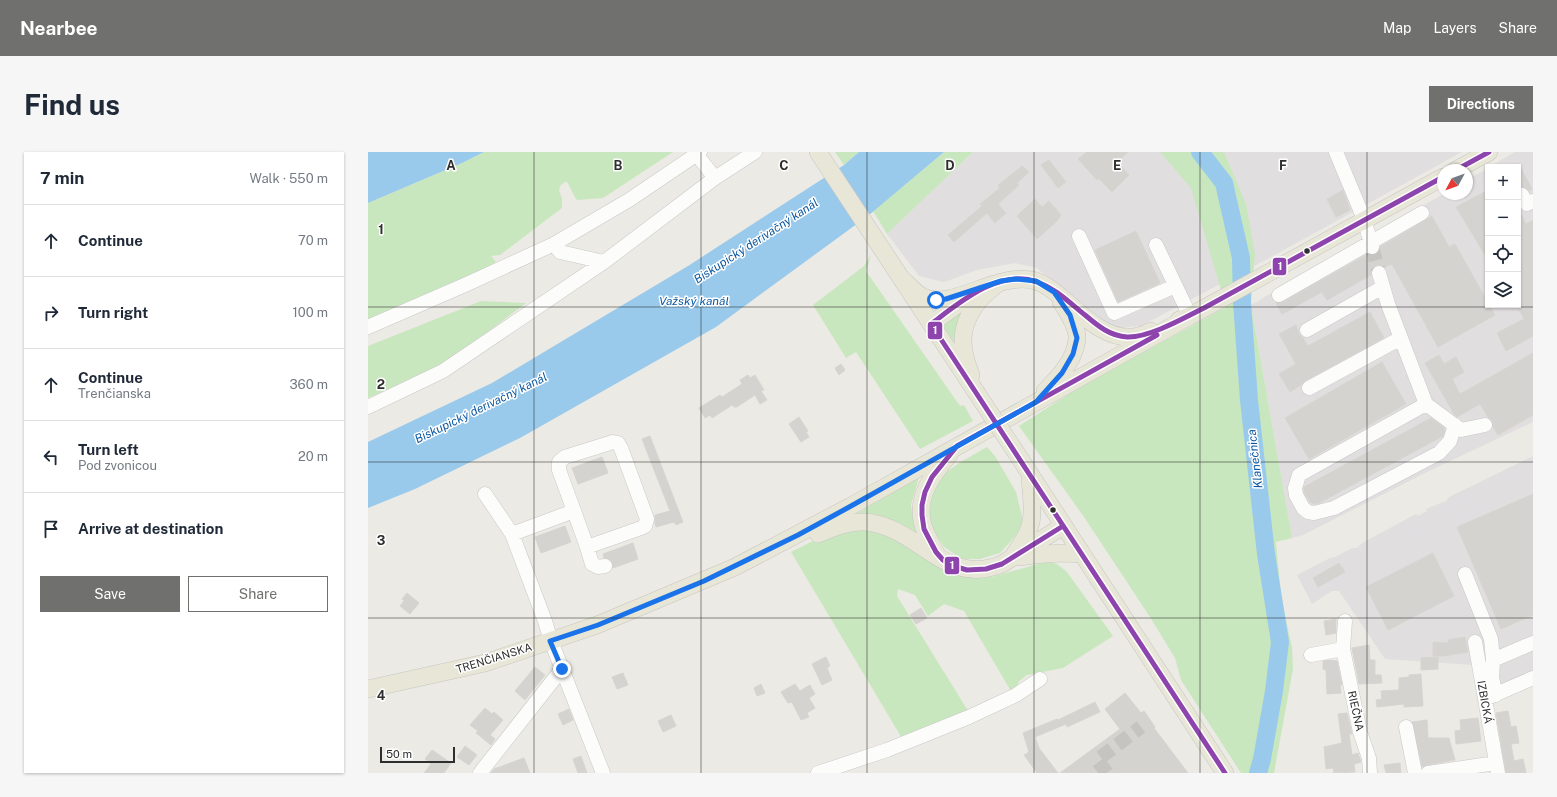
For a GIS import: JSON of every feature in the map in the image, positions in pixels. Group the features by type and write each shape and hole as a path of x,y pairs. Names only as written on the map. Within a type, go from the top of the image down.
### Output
{"main road":[{"path":"1467,164 1489,152"},
{"path":"821,156 1154,663 1224,773"},
{"path":"900,277 923,297 936,300 946,299 1001,281 1016,279 1036,281 1054,292 1103,330 1112,334 1130,337 1141,335 1190,316 1437,180"},
{"path":"976,392 964,353 964,327 968,316 977,303 986,292 1001,281"},
{"path":"930,324 981,288"},
{"path":"1036,402 1068,364 1073,354 1077,338 1070,315 1054,292"},
{"name":"TRENČIANSKA","path":"368,689 477,664 550,641 598,625 704,581 798,535 1190,316"},
{"path":"937,555 922,522 921,509 927,486 935,472 957,446"},
{"path":"1010,560 1024,541 1031,527 1033,517 1030,474"},
{"path":"798,535 817,534 853,522 873,523 890,528 953,566 969,570 979,570 994,567 1010,560 1063,526"},
{"path":"1010,560 1044,553 1059,552 1082,554"}],"street":[{"path":"368,407 442,371 604,262 715,178 755,152"},
{"path":"1336,152 1364,219 1371,245"},
{"path":"368,327 554,244 629,200 698,154 715,178"},
{"path":"1279,295 1371,245 1422,213"},
{"path":"1079,236 1114,313 1175,286"},
{"path":"554,244 560,252 604,262"},
{"path":"1156,245 1190,316"},
{"path":"1379,273 1401,338 1426,404 1461,430 1485,425"},
{"path":"1307,330 1384,287"},
{"path":"1309,388 1401,338"},
{"path":"1426,404 1299,475 1295,488 1296,494 1303,508 1308,512 1314,513 1334,508 1439,453 1450,441 1455,425"},
{"path":"587,547 645,526 647,519 618,443 613,442 565,457 559,462 559,470 592,564 598,567 605,566"},
{"path":"485,494 512,534 545,621 550,641 603,773"},
{"path":"512,534 574,511"},
{"path":"1465,574 1491,639 1493,660 1491,697 1533,678"},
{"name":"RIEČNA","path":"1345,621 1343,649 1360,732 1368,758 1370,773"},
{"name":"IZBICKÁ","path":"1428,773 1497,768 1491,697 1474,642"},
{"path":"1493,660 1533,643"},
{"path":"1311,655 1343,649"},
{"path":"480,773 562,669"},
{"path":"818,773 887,750 969,717 1016,695 1040,679"},
{"path":"1406,726 1415,773"}],"shaded area":[{"path":"973,152 1462,152 1440,164 1437,164 1437,166 1271,257 1141,326 1108,328 1083,309 1037,268 1015,263 977,270 944,282 919,276 887,234"},
{"path":"1515,152 1533,152 1533,422 1429,471 1303,535 1292,538 1251,305 1437,197 1437,200 1473,200 1473,177 1485,170 1485,308 1521,308 1521,164 1494,164"},
{"path":"1533,456 1533,671 1479,697 1473,665 1385,659 1339,591 1332,591 1312,604 1297,575 1330,558 1352,548 1356,548 1364,542 1412,516 1417,514 1418,516 1427,511 1426,509 1446,501 1449,497"}],"green space":[{"path":"484,152 673,152 603,198 577,200 566,181 560,186 559,191 562,198 562,208 500,255 491,256 496,262 476,273 368,321 368,203 462,163"},
{"path":"835,152 859,152 844,165"},
{"path":"944,152 973,152 887,234 873,211"},
{"path":"1160,152 1224,152 1246,204 1255,254 1251,305 1292,538 1276,542 1281,596 1292,648 1293,669 1274,773 1241,773 1181,680 1175,658 1150,617 1084,517 1019,426 1078,388 1226,307 1191,188"},
{"path":"871,255 866,271 960,406 964,405 973,421 920,449 856,352 846,358 813,305 864,266"},
{"path":"481,301 526,303 450,360 368,398 368,346"},
{"path":"963,310 958,320 954,342 943,326"},
{"path":"987,447 995,456 1016,492 1024,524 1000,553 980,559 962,559 944,547 928,522 929,498 940,477 959,463"},
{"path":"919,477 911,505 917,534 889,519 875,515 858,513"},
{"path":"878,527 946,569 968,578 992,577 1041,563 1050,562 1057,564 1067,572 1113,636 1063,668 1027,675 1018,682 1019,687 1012,693 964,611 944,604 928,616 915,595 898,589 897,596 970,714 903,740 791,552 831,532"}],"water":[{"path":"368,152 484,152 462,163 368,203"},
{"name":"Važský kanál","path":"859,152 944,152 869,215 716,327 520,438 415,489 368,508 368,442 492,383 688,266 844,165"}],"building":[{"path":"1087,152 1128,152 1117,162 1129,175 1112,192 1098,178 1097,180 1078,159"},
{"path":"1049,160 1066,182 1058,188 1041,165"},
{"path":"1022,166 1029,172 1017,183 1019,185 998,204 1006,213 995,223 987,213 954,242 948,235 982,206 980,204 1000,188 998,185"},
{"path":"1521,169 1532,189 1529,191 1521,187"},
{"path":"1343,190 1350,210 1336,217 1327,199"},
{"path":"1485,192 1485,255 1456,207 1469,200 1473,200 1473,198"},
{"path":"1035,199 1042,207 1049,201 1061,215 1057,221 1037,239 1017,216"},
{"path":"1521,214 1526,224 1533,220 1533,336 1506,351 1497,333 1524,319 1518,308 1521,308"},
{"path":"1432,216 1449,247 1455,244 1485,297 1485,308 1491,308 1495,315 1438,347 1392,264 1385,267 1376,265 1371,271 1371,275 1327,300 1322,292 1282,314 1276,303 1283,302 1368,254 1375,255 1378,253 1380,247"},
{"path":"1136,231 1160,283 1118,302 1095,250"},
{"path":"1370,312 1384,338 1305,381 1290,392 1279,374 1296,364 1279,334 1296,325 1299,334 1308,346"},
{"path":"1533,353 1533,415 1498,435 1493,427 1492,420 1488,417 1480,404 1457,417 1425,363 1439,355 1444,364 1456,357 1464,372 1452,379 1460,394"},
{"path":"1382,362 1406,404 1309,459 1285,418"},
{"path":"841,364 845,370 839,375 835,368"},
{"path":"748,375 750,378 755,375 764,390 761,391 767,400 760,404 755,395 737,407 732,405 712,418 710,415 705,418 699,408 720,395 722,397 742,384 740,380"},
{"path":"799,417 808,431 806,432 809,437 801,442 789,424"},
{"path":"1431,418 1445,430 1443,436 1319,503 1314,504 1310,502 1304,492 1304,487"},
{"path":"650,436 683,522 676,525 674,522 656,527 655,515 670,511 642,439"},
{"path":"602,457 608,473 578,484 572,468"},
{"path":"1533,494 1533,615 1501,629 1457,527"},
{"path":"565,526 571,542 541,553 535,537"},
{"path":"633,543 638,559 613,568 611,560 604,558 603,554"},
{"path":"1433,553 1454,596 1388,630 1366,587"},
{"path":"1339,563 1345,572 1318,587 1313,578"},
{"path":"407,593 419,603 410,614 400,606 404,601 402,599"},
{"path":"921,608 927,618 916,624 910,615"},
{"path":"1336,619 1336,633 1326,635 1324,621"},
{"path":"1465,637 1468,652 1444,656 1433,656 1433,642 1448,643 1448,640"},
{"path":"1369,645 1370,660 1375,660 1375,675 1381,675 1382,683 1359,684 1352,648"},
{"path":"826,657 830,666 827,668 832,680 822,685 812,664"},
{"path":"1438,657 1438,669 1421,670 1421,658"},
{"path":"1323,661 1337,661 1342,685 1340,685 1341,693 1327,694 1326,670 1323,669"},
{"path":"535,667 545,675 525,700 515,691"},
{"path":"623,673 628,685 617,689 612,677"},
{"path":"1421,674 1423,706 1404,707 1404,704 1377,707 1376,700 1382,699 1381,691 1399,690 1399,678"},
{"path":"761,684 765,693 757,696 754,688"},
{"path":"795,684 800,691 810,685 815,694 809,698 815,708 807,713 809,717 801,720 792,702 788,703 781,692"},
{"path":"1125,693 1141,713 1144,711 1155,727 1154,728 1188,773 1060,773 1120,729 1105,709"},
{"path":"1095,702 1100,712 1067,727 1066,724 1035,737 1039,748 1058,773 1037,773 1024,755 1029,752 1023,733 1057,719 1058,720"},
{"path":"485,708 492,714 494,712 503,720 490,735 495,739 491,745 476,733 478,731 470,725"},
{"path":"569,709 573,720 563,725 558,714"},
{"path":"1508,711 1511,727 1516,726 1519,743 1511,744 1514,761 1523,759 1526,773 1506,773 1496,713"},
{"path":"1347,713 1352,734 1349,734 1352,755 1358,753 1361,762 1354,764 1355,772 1334,773 1333,768 1326,769 1324,747 1342,743 1338,714"},
{"path":"671,715 676,726 663,732 658,721"},
{"path":"1478,718 1481,741 1456,744 1455,731 1461,730 1460,720"},
{"path":"1427,720 1428,738 1449,738 1455,760 1422,767 1412,722"},
{"path":"465,746 477,755 469,765 457,757"},
{"path":"432,750 451,763 444,773 424,773 431,764 425,759"},
{"path":"581,756 587,773 578,773 573,759"},
{"path":"524,758 530,773 491,773 494,769"},
{"path":"1400,763 1401,773 1386,773 1384,765"}],"waterway":[{"name":"Klanečnica","path":"1200,152 1224,183 1241,258 1242,302 1249,400 1266,554 1280,642 1274,691 1262,759 1258,773"}],"tunnel":[{"path":"1372,247 1379,273"},
{"path":"1107,773 1097,760 1141,727"}],"railway":[{"path":"1331,585 1432,515 1533,463"},
{"path":"1409,536 1533,472"},
{"path":"1375,564 1533,481"}],"transit line":[{"name":"1","path":"1467,164 1489,152"},
{"name":"1","path":"1225,773 931,324 980,290 1008,280 1023,279 1037,282 1050,288 1104,330 1115,335 1127,337 1146,334 1166,327 1204,308 1437,180"},
{"name":"1","path":"1063,526 1002,564 986,569 967,570 950,565 936,552 924,529 922,505 925,492 932,477 957,446 1157,335"}],"route":[{"path":"562,669 550,641 598,625 704,581 798,535 851,506 1036,402 1062,373 1073,354 1077,338 1070,315 1054,292 1036,281 1016,279 1001,281 946,299 936,300"}],"water label":[{"name":"Biskupický derivačný kanál","path":"756,241"},
{"name":"Biskupický derivačný kanál","path":"481,408"}]}
